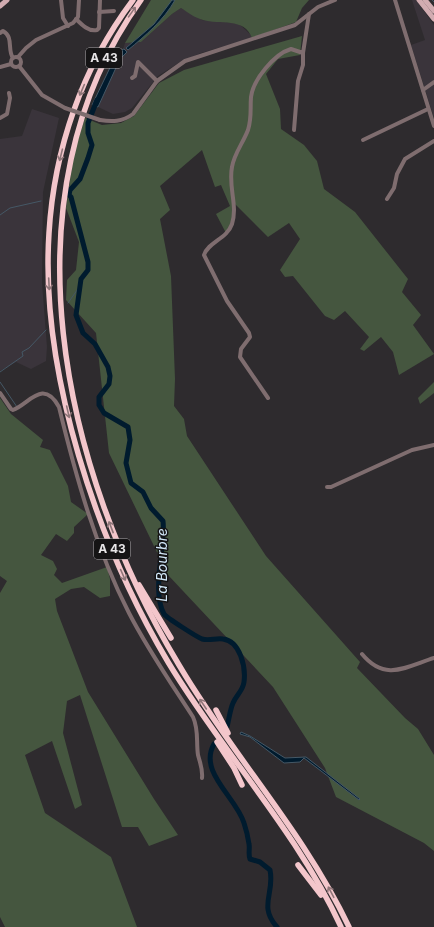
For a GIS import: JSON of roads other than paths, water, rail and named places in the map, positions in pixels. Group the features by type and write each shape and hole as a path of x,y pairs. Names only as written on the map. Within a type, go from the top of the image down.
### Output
{"highway":[{"name":"A 43","path":"133,0 112,31 91,69 64,141 56,176 48,248 50,299 58,363 66,404 78,453 95,506 130,590 153,636 185,689 293,843 318,882 341,927"},
{"name":"A 43","path":"141,0 107,53 91,86 77,122 63,176 56,234 57,299 70,388 93,476 116,542 144,603 180,667 214,720 314,862 349,927"},
{"path":"116,542 141,589 171,638"},
{"path":"185,689 231,764 242,785"},
{"path":"216,710 227,732 266,792"},
{"path":"298,865 316,887 341,927"}],"main road":[{"path":"0,6 7,0"},
{"path":"419,0 434,19"},
{"path":"426,0 434,11"}],"street":[{"path":"61,0 63,18 68,26"},
{"path":"18,58 26,48 36,40 68,26 76,19 79,0"},
{"path":"76,19 84,26 94,31 97,30 99,28 100,0"},
{"path":"0,67 11,64 14,66 19,66 42,95 64,108 100,120 113,122 128,118 133,114 157,81 185,61 295,25 318,7 335,0"},
{"path":"395,0 434,126"},
{"path":"99,12 114,11"},
{"path":"294,130 298,82 303,65 303,53 309,14"},
{"path":"0,33 3,31 7,34 11,43 9,52 13,58"},
{"path":"268,398 240,357 241,349 250,337 249,333 227,301 204,255 207,250 226,235 232,225 235,214 232,198 232,167 247,132 252,111 251,97 253,91 268,64 286,50 291,49 303,53"},
{"path":"13,58 18,58"},
{"path":"11,64 13,58"},
{"path":"18,58 21,63 19,66"},
{"path":"132,78 138,62 157,81"},
{"path":"423,90 434,82"},
{"path":"0,118 7,114 10,98 9,93"},
{"path":"363,140 428,109"},
{"path":"387,199 394,188 397,174 405,160 434,141"},
{"path":"0,393 11,409 14,410 37,394 46,395 55,400 59,407 75,472 98,539 128,612 145,642 194,717 198,732 198,755 203,770 202,778"},
{"path":"327,487 331,487 412,450 434,445"},
{"path":"362,654 377,667 390,672 434,658"}],"water":[{"path":"172,0 175,0 160,21 128,50 126,48 154,24"},
{"path":"124,49 127,52 120,59 98,107 92,105 118,51"},
{"path":"241,732 250,736 285,758 306,757 360,799 359,800 304,758 300,762 284,763 250,737 240,734"}],"waterway":[{"name":"La Bourbre","path":"97,100 88,123 88,133 92,145 80,179 70,190 69,195 71,197 88,262 88,270 81,279 76,315 83,333 95,344 108,367 110,376 109,384 99,397 99,405 104,413 128,427 130,440 126,463 131,483 143,492 151,508 163,521 159,593 160,604 164,614 202,639 223,639 229,641 234,644 241,656 244,669 244,682 234,700 227,727"},
{"path":"0,215 10,208 41,201"},
{"path":"68,303 80,286"},
{"path":"0,372 23,356 22,352 29,348 46,330"},
{"path":"0,382 17,407"},
{"name":"La Bourbre","path":"214,744 210,754 214,774 240,813 249,841 250,859 260,862 270,870 271,886 268,906 271,919 277,927"}]}
